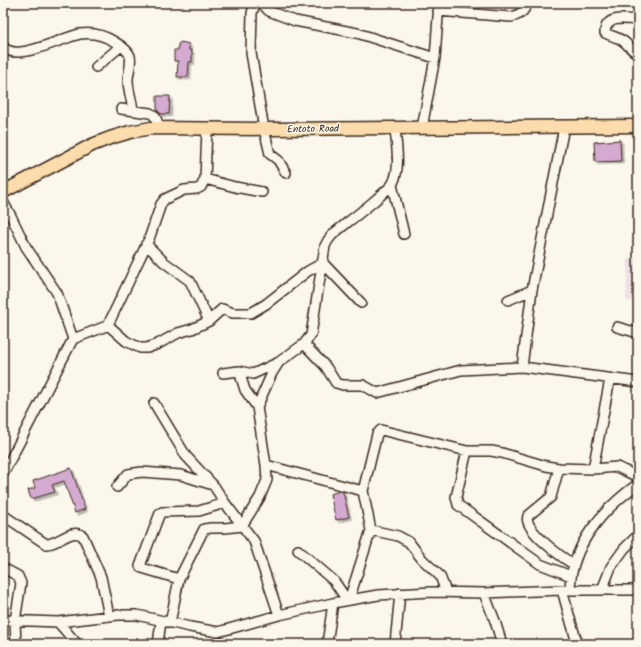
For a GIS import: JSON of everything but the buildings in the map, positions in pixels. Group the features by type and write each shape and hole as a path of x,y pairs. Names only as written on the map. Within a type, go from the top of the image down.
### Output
{"main road":[{"name":"Entoto Road","path":"3,192 92,145 130,132 159,128 264,129 638,126"}],"street":[{"path":"255,3 252,13 251,53 264,129 270,154 278,160 286,173"},
{"path":"261,3 269,11 295,22 356,33 435,58"},
{"path":"422,128 435,58 439,7 511,17 520,15 527,3"},
{"path":"638,20 610,20 604,30 605,33 622,40 632,51 638,53"},
{"path":"3,46 9,52 17,53 50,45 72,36 86,34 104,35 121,46 129,55 130,62 128,82 134,110"},
{"path":"96,67 121,46"},
{"path":"121,109 150,113 157,117 159,128"},
{"path":"522,367 532,290 564,127"},
{"path":"223,373 239,371 253,374 266,369 279,362 304,344 311,335 325,246 333,233 392,185 396,175 397,166 395,128"},
{"path":"3,474 73,339 104,328 108,324 146,244 158,211 165,199 184,190 197,189 201,186 205,179 207,129"},
{"path":"205,179 234,187 262,192"},
{"path":"392,185 404,234"},
{"path":"3,202 26,247 57,293 73,339"},
{"path":"146,244 164,262 190,281 209,321"},
{"path":"323,263 361,303"},
{"path":"108,324 126,340 140,348 147,348 158,344 178,332 192,329 209,321 222,309 232,313 251,313 266,304 308,271 323,263"},
{"path":"508,300 532,290"},
{"path":"618,327 638,333"},
{"path":"304,344 328,370 336,383 343,385 363,385 377,392 461,370 522,367 638,382"},
{"path":"257,407 268,380 279,362"},
{"path":"239,371 245,390 257,407 267,480 260,497 242,526"},
{"path":"593,469 610,379"},
{"path":"154,403 186,456 214,486 254,541 279,615"},
{"path":"348,600 371,530 362,491 377,434 381,430 467,450 502,453 546,466 593,469 617,467 638,477"},
{"path":"467,450 456,497 458,505 540,564 570,576"},
{"path":"266,464 362,491"},
{"path":"559,468 551,497 528,516 527,520 538,536 556,553 573,564"},
{"path":"117,487 130,473 142,472 181,475 214,486"},
{"path":"579,644 575,636 566,590 573,564 578,551 598,520 624,494 638,484"},
{"path":"179,579 142,568 140,566 158,516 162,512 199,511 225,503"},
{"path":"3,515 46,544 51,544 67,535 77,533 83,536 101,577 109,616"},
{"path":"158,644 179,579 204,529 242,526"},
{"path":"371,530 398,536 409,542 425,562 440,576 446,592"},
{"path":"602,590 610,567 624,549 638,536"},
{"path":"298,550 334,581 348,600"},
{"path":"3,568 18,576 21,583 15,621 16,644"},
{"path":"3,620 58,622 109,616 137,615 190,628 218,632 279,615 332,603 378,595 446,592 484,593 566,590 638,590"},
{"path":"395,644 400,593"},
{"path":"484,593 502,644"},
{"path":"327,644 332,603"},
{"path":"58,622 77,644"}],"shaded area":[{"path":"628,259 638,259 638,302 626,300"}]}
